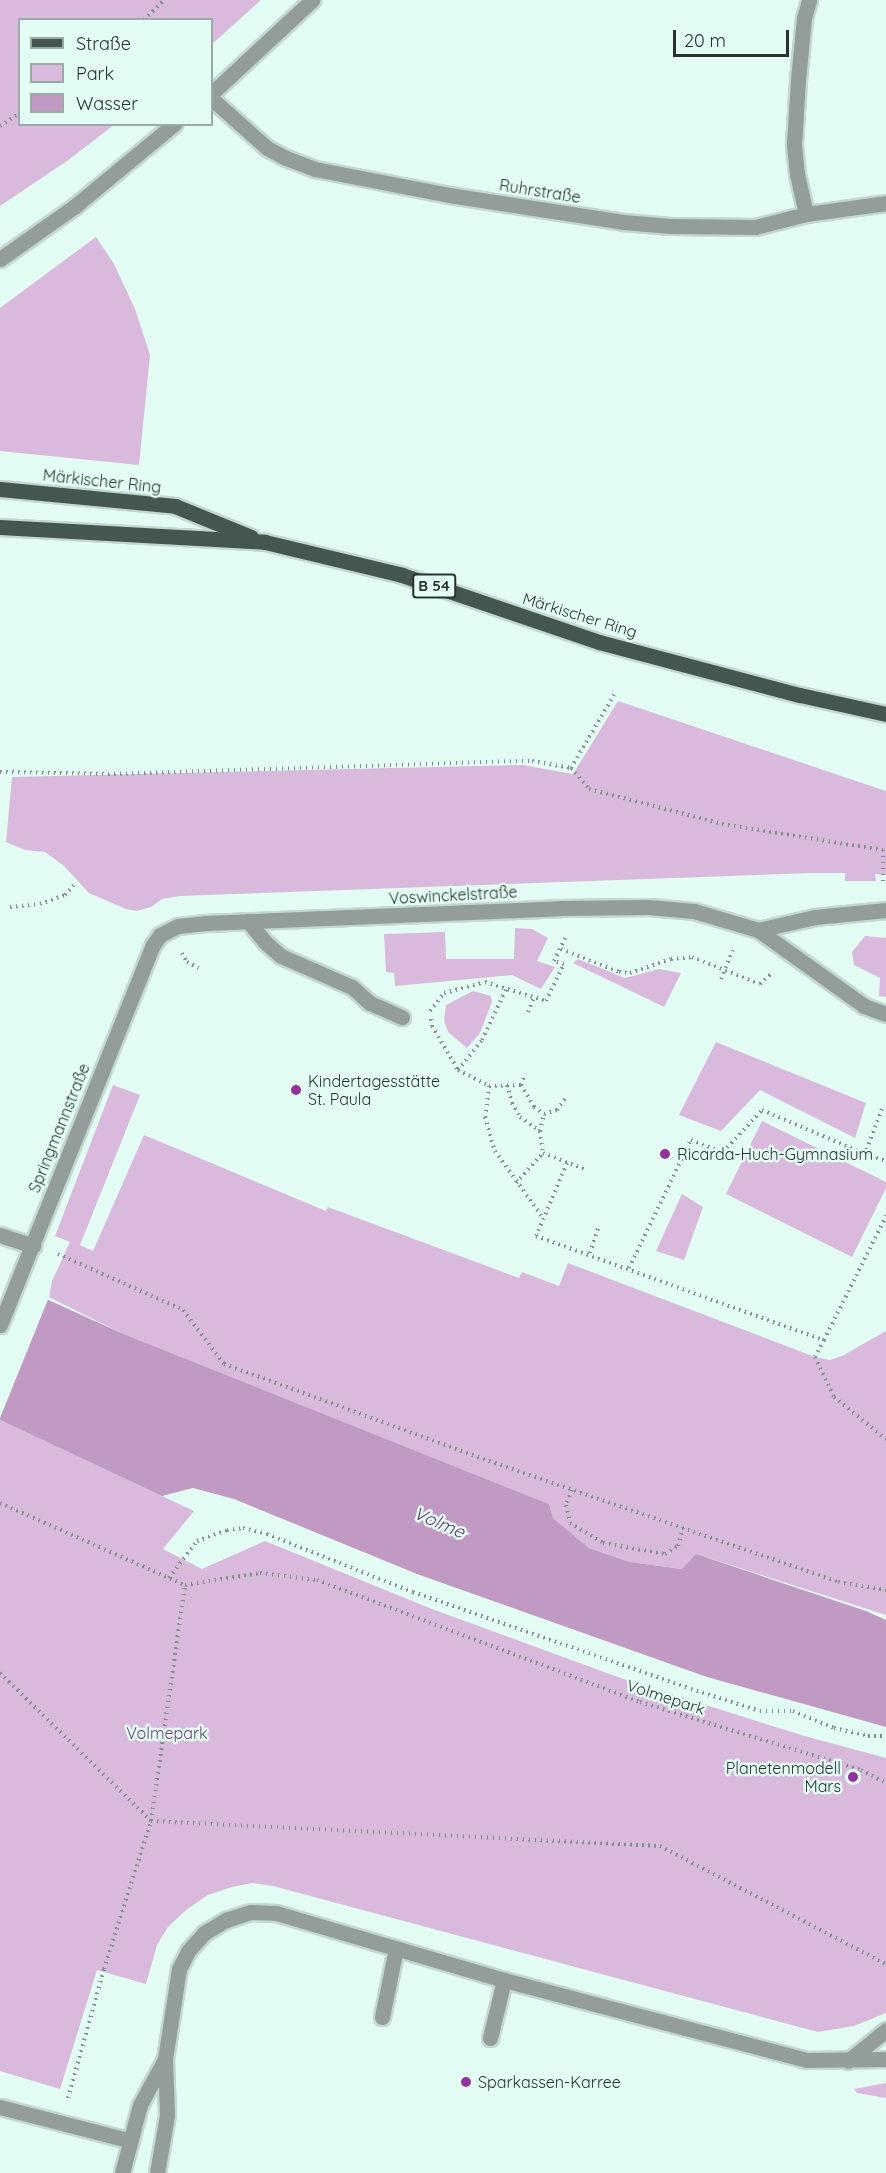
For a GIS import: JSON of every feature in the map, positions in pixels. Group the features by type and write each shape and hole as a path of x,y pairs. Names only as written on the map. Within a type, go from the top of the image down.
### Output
{"main road":[{"name":"Märkischer Ring","path":"0,489 175,506 265,542 402,575 599,642 800,695 886,714"},
{"name":"Märkischer Ring","path":"0,527 265,542"}],"street":[{"path":"213,92 312,0"},
{"path":"806,214 797,174 794,144 804,18 809,0"},
{"name":"Ruhrstraße","path":"213,100 267,148 286,158 315,168 437,193 623,222 755,227 806,214 886,203"},
{"path":"0,259 75,206 172,126"},
{"name":"Voswinckelstraße","path":"153,945 160,935 178,926 248,921 560,908 648,907 694,911 758,930 864,1006 886,1014"},
{"name":"Voswinckelstraße","path":"758,930 814,917 886,910"},
{"path":"248,921 266,943 281,956 352,987 370,1003 402,1017"},
{"name":"Springmannstraße","path":"0,1325 153,945"},
{"path":"0,1235 33,1246"},
{"path":"157,2173 167,2115 165,2059 179,1969 188,1951 204,1933 226,1920 251,1912 276,1914 504,1980 806,2060 886,2059"},
{"path":"382,2017 396,1948"},
{"path":"490,2038 504,1980"},
{"path":"848,2061 886,2030"},
{"path":"123,2173 140,2105 165,2059"},
{"path":"0,2107 131,2141"}],"path":[{"path":"146,18 164,0"},
{"path":"0,126 18,114"},
{"path":"571,768 614,695"},
{"path":"0,772 108,774 532,761 571,768 589,789 722,824 883,849 883,880"},
{"path":"10,907 40,904 65,895 74,885"},
{"path":"561,949 619,972 630,973 671,959 692,957 754,980"},
{"path":"721,979 729,959"},
{"path":"521,1085 489,1086 458,1070 432,1026 430,1009 444,993 485,982 546,1001 564,964 554,961"},
{"path":"458,1070 482,1040 507,987"},
{"path":"528,1012 534,997"},
{"path":"521,1085 524,1077"},
{"path":"507,1085 512,1103 520,1117 540,1131"},
{"path":"521,1085 534,1107 544,1114"},
{"path":"489,1086 485,1117 495,1151 543,1218"},
{"path":"544,1114 557,1110 566,1097"},
{"path":"864,1154 882,1109"},
{"path":"629,1268 692,1140 723,1152 762,1110 864,1154 886,1161"},
{"path":"516,1183 543,1152 540,1131 544,1114"},
{"path":"543,1152 584,1169"},
{"path":"567,1162 536,1236 824,1340"},
{"path":"886,1216 884,1226 815,1357 834,1397 886,1439"},
{"path":"590,1254 599,1226"},
{"path":"33,1246 80,1262 183,1310 224,1364 572,1490 838,1582 886,1590"},
{"path":"572,1490 566,1505 570,1523 603,1543 665,1554 678,1546 683,1528"},
{"path":"0,1503 185,1585 151,1821 104,1969 61,2123"},
{"path":"169,1578 197,1541 226,1530 243,1528 267,1534 413,1592 691,1689 760,1711 793,1711 834,1728 868,1736 886,1736"},
{"name":"Volmepark","path":"185,1585 260,1573 317,1580 640,1702 861,1770 886,1783"},
{"path":"0,1672 151,1821 660,1846 886,1964"}],"green space":[{"path":"0,0 261,0 213,43 213,18 18,18 18,126 113,126 67,161 0,206"},
{"path":"96,237 114,264 135,309 150,355 139,465 0,451 0,308"},
{"path":"618,701 886,791 886,875 875,874 876,881 845,881 845,873 811,873 180,896 162,899 151,907 137,911 126,909 89,893 64,866 45,852 25,850 6,842 12,777 523,765 573,774"},
{"path":"515,928 532,929 548,938 537,961 555,967 541,989 512,975 395,986 394,973 386,972 384,934 445,932 446,959 514,959"},
{"path":"865,936 886,938 886,997 879,996 880,978 854,965 852,952"},
{"path":"578,959 625,978 659,969 681,973 664,1007 573,963"},
{"path":"473,991 491,996 492,1002 480,1033 467,1048 448,1032 444,1020 446,1005"},
{"path":"716,1042 866,1103 855,1138 760,1090 721,1131 679,1115"},
{"path":"113,1085 140,1095 80,1245 93,1251 144,1135 326,1211 328,1207 519,1278 522,1272 559,1286 568,1263 815,1357 830,1360 842,1356 886,1331 886,1615 696,1554 683,1569 630,1562 589,1548 553,1518 549,1504 119,1332 49,1297 52,1281 70,1242 55,1236"},
{"path":"762,1121 886,1182 886,1188 852,1257 726,1194"},
{"path":"682,1194 703,1207 684,1260 656,1251"},
{"name":"Volmepark","path":"0,1420 194,1511 163,1549 202,1569 265,1541 432,1609 626,1680 801,1735 886,1758 886,2013 854,2026 818,2032 273,1886 252,1883 208,1895 186,1910 168,1927 157,1945 146,1984 97,1970 60,2089 0,2071"},
{"path":"886,2083 886,2098 857,2093 854,2089"}],"water":[{"name":"Volme","path":"0,1278 119,1332 549,1504 553,1518 589,1548 630,1562 682,1569 696,1554 866,1611 886,1620 886,1727 707,1677 417,1574 234,1499 193,1488 162,1496 0,1420"}],"pier":[{"path":"0,1275 49,1297 0,1418"}],"place":[{"name":"Kindertagesstätte St. Paula","path":"296,1090"},
{"name":"Ricarda-Huch-Gymnasium","path":"665,1154"},
{"name":"Planetenmodell Mars","path":"853,1777"},
{"name":"Sparkassen-Karree","path":"466,2082"}]}
